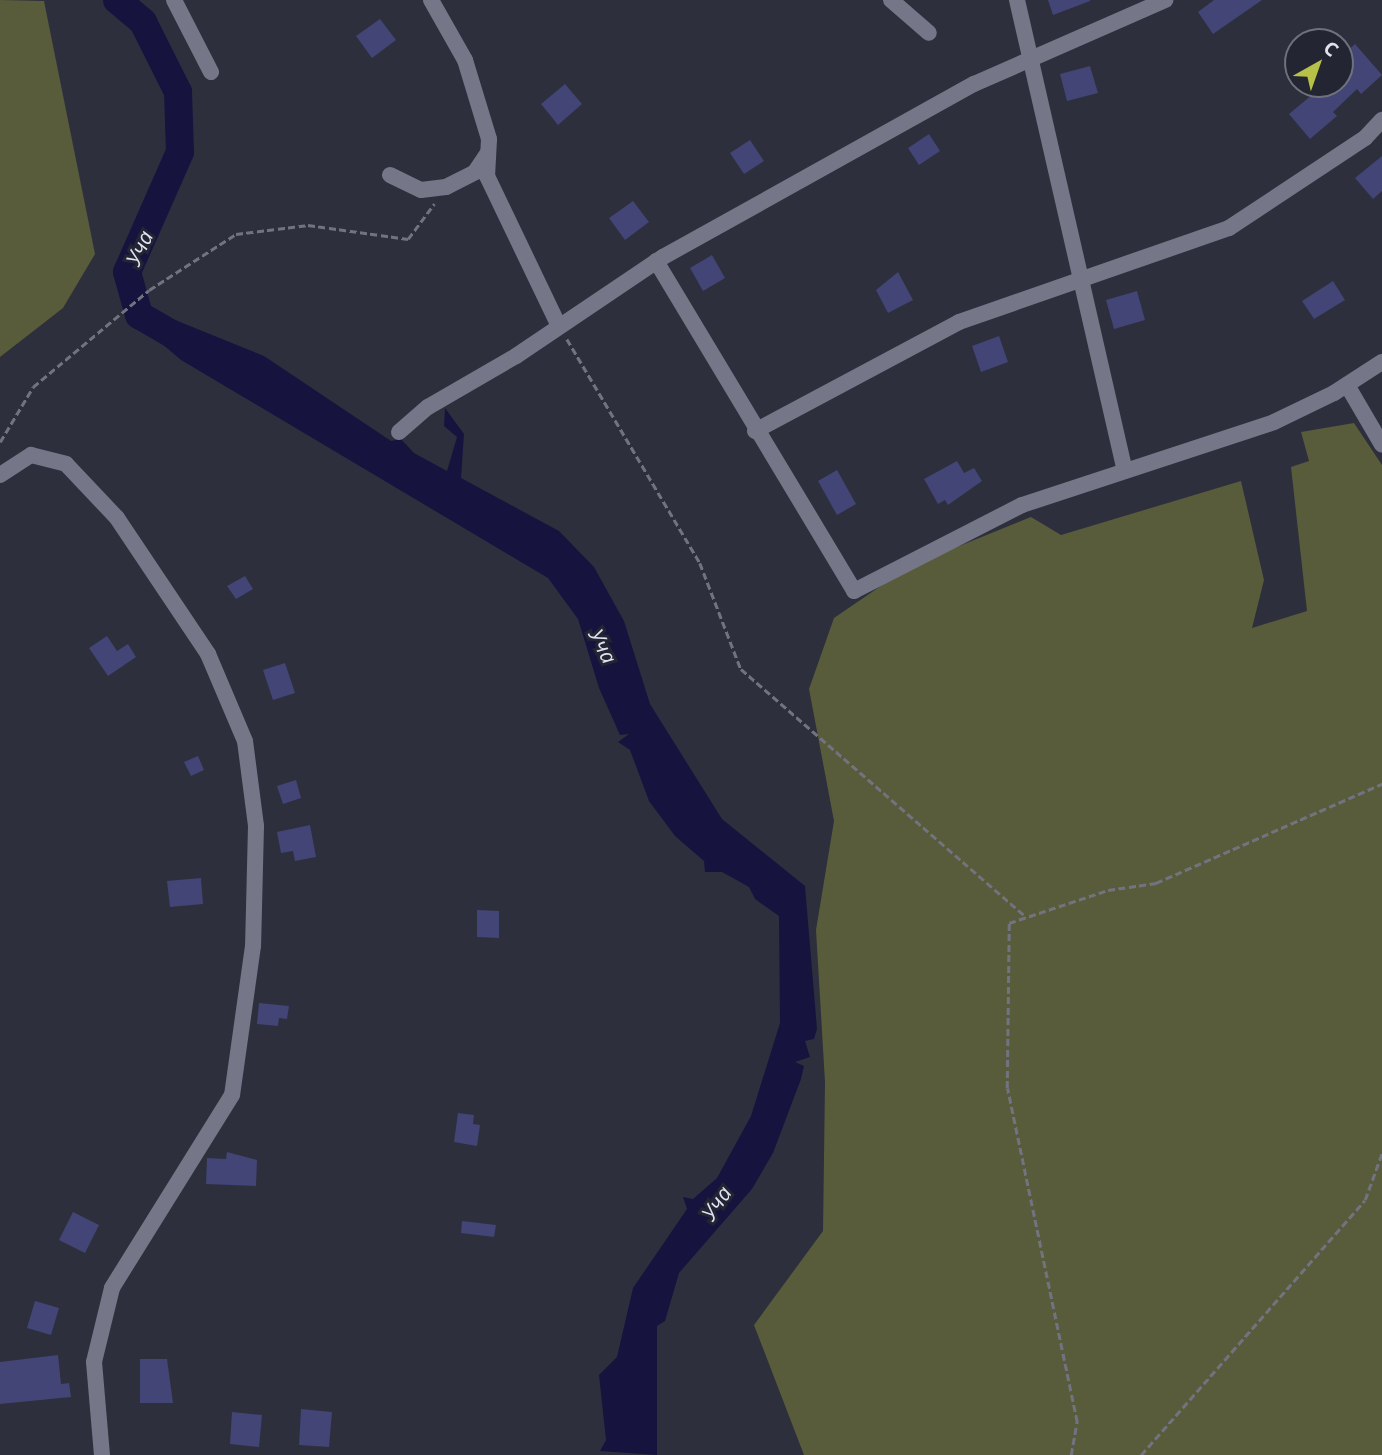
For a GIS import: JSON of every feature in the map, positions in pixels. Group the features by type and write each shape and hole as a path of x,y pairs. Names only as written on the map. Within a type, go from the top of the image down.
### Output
{"street":[{"path":"174,0 211,72"},
{"path":"431,0 465,60 489,139 487,176 558,324"},
{"path":"891,0 929,33"},
{"path":"1017,0 1078,280 1125,471"},
{"path":"400,432 428,407 516,356 558,324 656,261 974,84 1030,62 1165,0"},
{"path":"755,431 960,322 1229,228 1365,138 1382,120"},
{"path":"390,175 421,190 446,187 475,172 487,154"},
{"path":"656,261 755,431 854,591 1022,505 1274,422 1347,385 1382,362"},
{"path":"1347,385 1382,445"},
{"path":"0,475 31,455 66,464 117,518 208,654 245,741 256,826 253,946 232,1095 112,1288 94,1362 102,1455"}],"path":[{"path":"0,442 33,387 149,290 236,234 308,225 408,239 446,187"},
{"path":"558,324 700,563 741,669 1024,915"},
{"path":"1071,1455 1077,1422 1007,1088 1009,923 1024,915 1108,890 1156,883 1382,784"},
{"path":"1141,1455 1365,1200 1382,1153"}],"green space":[{"path":"0,0 44,1 95,254 63,308 0,357"},
{"path":"1354,423 1382,465 1382,1455 804,1455 754,1325 823,1231 825,1082 816,930 834,821 809,689 834,618 910,566 1031,517 1061,535 1241,481 1264,580 1252,628 1307,611 1291,467 1309,461 1301,432"}],"water":[{"path":"153,311 264,356 391,441 401,439 414,453 447,471 457,437 444,426 445,408 464,434 461,478 559,531 594,567 624,621 650,704 722,819 805,886 817,1029 814,1039 805,1041 810,1057 795,1062 804,1066 801,1079 773,1153 752,1189 679,1273 665,1321 657,1326 657,1455 600,1451 606,1440 599,1375 617,1357 633,1288 687,1209 683,1197 693,1199 717,1178 751,1116 780,1023 779,916 755,899 749,887 722,872 705,872 704,861 675,836 649,801 630,750 618,742 629,734 620,735 599,688 578,619 548,578 181,360 140,325"}],"building":[{"path":"1048,0 1090,0 1090,1 1053,15"},
{"path":"1214,0 1262,0 1213,34 1198,12"},
{"path":"380,19 396,40 372,58 356,36"},
{"path":"1354,45 1382,75 1361,94 1357,89 1354,92"},
{"path":"1090,66 1098,93 1067,101 1060,74"},
{"path":"565,84 582,104 558,125 541,104"},
{"path":"1308,98 1348,98 1333,112 1337,116 1310,139 1289,114"},
{"path":"929,134 940,151 919,165 908,148"},
{"path":"750,140 764,161 744,174 730,153"},
{"path":"1382,156 1382,191 1373,199 1355,178"},
{"path":"633,201 649,222 625,240 609,218"},
{"path":"712,255 725,278 703,291 690,268"},
{"path":"898,272 913,300 888,313 876,290"},
{"path":"1333,281 1345,300 1314,319 1302,301"},
{"path":"1137,291 1145,320 1114,329 1106,300"},
{"path":"999,336 1008,362 981,372 972,346"},
{"path":"957,461 964,473 974,468 982,481 948,505 945,500 938,504 924,479"},
{"path":"837,470 856,504 837,515 818,481"},
{"path":"245,576 253,589 236,599 227,586"},
{"path":"107,636 117,651 128,644 136,657 108,676 89,648"},
{"path":"285,663 295,693 273,700 263,670"},
{"path":"198,756 204,770 191,776 184,762"},
{"path":"296,780 301,798 283,804 277,786"},
{"path":"310,825 316,857 295,861 293,851 281,853 277,832"},
{"path":"201,878 203,904 170,907 167,881"},
{"path":"477,910 499,911 499,938 477,937"},
{"path":"259,1003 289,1006 287,1019 279,1018 278,1026 257,1024"},
{"path":"458,1113 474,1115 473,1124 480,1125 477,1146 454,1142"},
{"path":"227,1152 257,1160 256,1186 206,1184 207,1158 226,1159"},
{"path":"73,1212 99,1225 85,1253 59,1240"},
{"path":"462,1221 496,1225 494,1237 461,1233"},
{"path":"35,1301 59,1308 51,1335 27,1328"},
{"path":"58,1355 61,1384 69,1383 71,1397 0,1404 0,1362"},
{"path":"140,1359 167,1359 173,1403 140,1403"},
{"path":"301,1409 332,1412 329,1447 299,1445"},
{"path":"232,1412 262,1415 259,1447 230,1444"}],"waterway":[{"name":"Уча","path":"117,0 143,22 178,92 180,152 127,272 139,315 177,337"}]}
